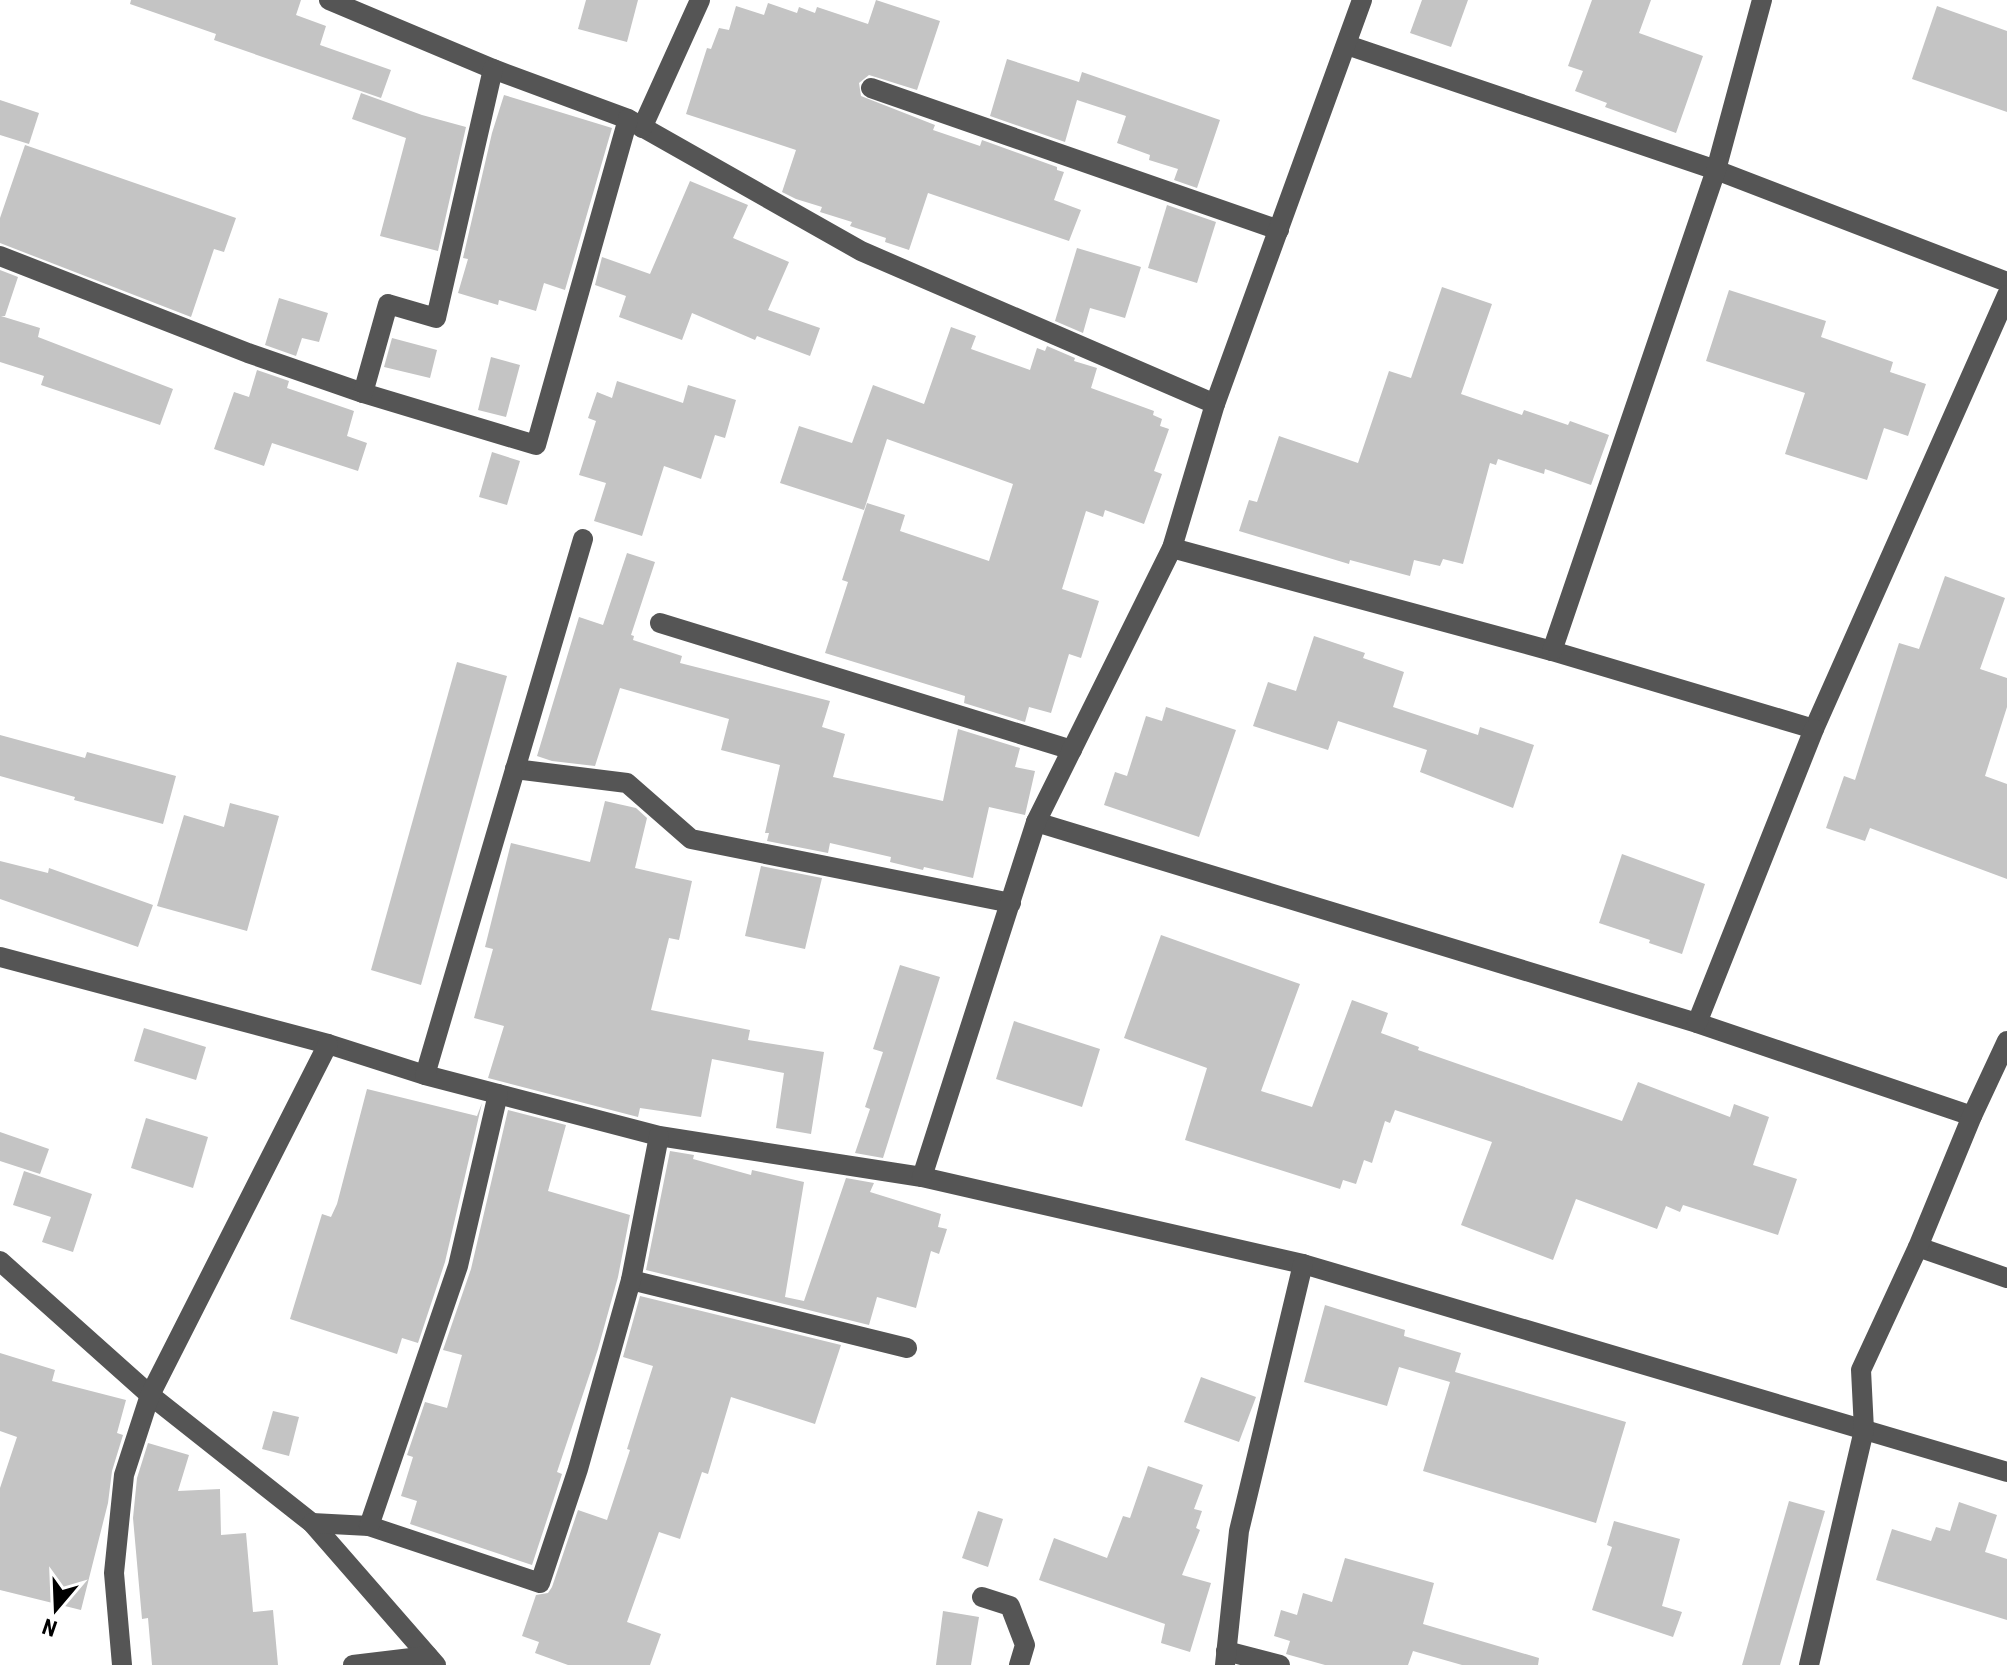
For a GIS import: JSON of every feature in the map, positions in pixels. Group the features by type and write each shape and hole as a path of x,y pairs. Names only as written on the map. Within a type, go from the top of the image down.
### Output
{"street":[{"path":"329,0 635,124 861,251 1215,404"},
{"path":"0,256 248,353 363,393 536,445 635,124 700,0"},
{"path":"922,1177 1036,822 1172,548 1215,404 1362,0"},
{"path":"1552,651 1716,170 1762,0"},
{"path":"1347,45 1716,170 2007,282"},
{"path":"363,393 388,304 436,318 493,69"},
{"path":"871,88 1279,230"},
{"path":"1697,1023 1814,729 2007,295"},
{"path":"425,1075 583,539"},
{"path":"1172,548 1552,651 1814,729"},
{"path":"660,623 1072,750"},
{"path":"515,769 627,783 691,839 1011,903"},
{"path":"1036,822 1697,1023 1972,1116"},
{"path":"0,957 328,1044 425,1075 659,1136 922,1177 1303,1264 2007,1472"},
{"path":"1809,1665 1864,1430 1861,1370 2007,1041"},
{"path":"122,1665 114,1573 124,1475 150,1395 328,1044"},
{"path":"369,1526 458,1266 498,1094"},
{"path":"312,1523 369,1526 540,1583 578,1469 631,1280 659,1136"},
{"path":"1918,1247 2007,1278"},
{"path":"0,1261 150,1395 312,1523 432,1660"},
{"path":"1280,1665 1226,1658 1239,1531 1303,1264"},
{"path":"631,1280 907,1348"},
{"path":"982,1597 1010,1606 1025,1645 1019,1665"},
{"path":"353,1665 432,1660"}],"building":[{"path":"131,0 301,0 296,15 326,26 320,45 391,70 381,98 214,40 216,34 130,4"},
{"path":"586,0 638,0 627,42 578,29"},
{"path":"876,0 940,21 917,90 869,75 859,83 861,96 935,125 933,130 980,146 982,140 1057,167 1057,170 1064,172 1054,200 1081,210 1069,241 928,193 909,250 885,242 886,238 850,226 852,222 820,212 822,207 782,192 796,150 686,114 707,48 711,49 719,28 729,30 736,6 764,15 768,3 797,13 799,7 815,13 817,7 868,24"},
{"path":"1422,0 1468,0 1451,47 1410,33"},
{"path":"1592,0 1651,0 1639,33 1703,56 1676,133 1605,107 1607,103 1575,91 1583,71 1568,66"},
{"path":"1937,6 2007,31 2007,112 1912,79"},
{"path":"1007,59 1079,82 1082,72 1220,120 1197,188 1174,180 1178,169 1149,160 1150,155 1117,143 1126,116 1077,100 1065,142 990,116"},
{"path":"361,93 466,127 438,251 380,236 406,138 352,119"},
{"path":"504,95 612,128 565,290 544,283 536,311 499,300 498,305 458,293 468,259 463,258 492,133"},
{"path":"0,100 39,113 29,144 0,135"},
{"path":"25,145 236,218 224,252 214,249 191,317 0,243 0,218"},
{"path":"690,181 748,205 733,238 789,262 768,310 820,328 810,356 757,336 755,340 692,313 682,340 619,317 626,296 595,285 602,257 650,274"},
{"path":"1167,205 1216,222 1197,283 1148,268"},
{"path":"1077,248 1141,267 1125,318 1090,308 1083,333 1055,321"},
{"path":"0,270 18,277 5,316 1,316 40,328 38,337 173,389 160,425 41,385 44,376 0,362"},
{"path":"1442,287 1492,304 1461,394 1522,415 1524,410 1568,425 1570,421 1609,435 1591,485 1545,469 1544,474 1498,459 1496,465 1490,463 1463,564 1443,559 1440,566 1414,560 1410,576 1350,560 1349,564 1239,531 1249,500 1257,502 1279,436 1358,463 1389,371 1411,378"},
{"path":"1729,290 1826,321 1821,337 1893,362 1890,372 1926,384 1908,436 1884,428 1867,480 1785,454 1805,393 1706,361"},
{"path":"279,298 328,313 319,342 302,338 296,356 265,345"},
{"path":"951,327 976,336 971,349 1030,370 1037,348 1045,351 1047,346 1075,358 1074,361 1097,368 1091,388 1154,411 1153,415 1162,419 1160,426 1169,429 1154,471 1162,474 1144,524 1105,510 1103,517 1086,511 1062,589 1099,601 1081,658 1069,654 1051,713 1029,707 1025,722 964,703 965,696 825,653 848,582 842,580 867,503 905,515 900,531 989,561 1013,484 887,439 864,510 780,483 799,426 852,443 873,385 924,404"},
{"path":"392,338 437,350 430,378 384,367"},
{"path":"491,357 520,365 506,417 478,410"},
{"path":"257,370 289,381 287,388 354,411 347,436 367,443 358,471 272,443 264,466 214,449 234,392 249,397"},
{"path":"617,381 683,403 688,385 736,400 725,438 715,435 701,479 664,466 642,536 594,521 606,483 579,475 596,421 588,418 597,392 612,398"},
{"path":"492,452 520,461 507,505 479,497"},
{"path":"627,553 655,562 631,635 634,636 633,640 682,656 680,663 830,701 822,727 845,734 833,777 943,801 958,729 1020,748 1015,767 1035,771 1025,815 989,807 973,878 890,862 891,857 830,843 828,853 767,841 769,833 765,833 780,765 721,750 729,719 620,688 595,766 537,756 579,617 603,625"},
{"path":"1945,576 2005,598 1980,669 2007,678 2007,707 1985,776 2007,784 2007,879 1870,828 1865,841 1826,828 1844,776 1855,780 1899,643 1919,649"},
{"path":"1314,636 1365,653 1363,658 1404,672 1393,707 1478,735 1480,727 1534,745 1513,808 1420,772 1427,750 1338,721 1328,750 1253,726 1268,682 1296,691"},
{"path":"457,662 507,676 421,985 371,970"},
{"path":"1166,707 1236,730 1199,837 1104,805 1115,772 1127,776 1146,716 1162,721"},
{"path":"0,735 85,758 87,752 176,776 163,824 0,776"},
{"path":"605,801 636,808 647,818 635,868 692,881 679,940 669,938 651,1010 750,1030 748,1040 824,1052 811,1134 776,1128 784,1073 712,1059 701,1117 640,1108 638,1117 488,1078 504,1026 474,1018 493,949 485,947 511,843 590,862"},
{"path":"230,803 279,816 247,931 157,906 184,815 224,827"},
{"path":"1622,854 1705,884 1682,954 1599,923"},
{"path":"0,861 48,873 49,868 153,905 138,947 0,899"},
{"path":"761,866 822,878 805,949 745,936"},
{"path":"1161,935 1300,984 1261,1091 1312,1107 1352,1000 1388,1013 1381,1033 1419,1047 1418,1050 1622,1121 1638,1082 1730,1117 1734,1104 1769,1117 1753,1165 1797,1179 1778,1235 1683,1205 1680,1212 1666,1206 1657,1229 1576,1199 1553,1260 1461,1225 1492,1142 1395,1110 1390,1123 1385,1121 1372,1163 1364,1160 1356,1184 1343,1180 1340,1189 1185,1140 1207,1068 1124,1038"},
{"path":"900,965 940,977 883,1158 855,1153 870,1109 865,1107 883,1052 873,1049"},
{"path":"1014,1021 1100,1049 1082,1107 996,1079"},
{"path":"144,1028 206,1047 196,1080 134,1061"},
{"path":"367,1089 477,1116 482,1103 445,1262 418,1343 402,1338 397,1354 290,1319 322,1214 331,1217 337,1204"},
{"path":"508,1110 566,1125 548,1191 630,1215 618,1277 598,1349 557,1472 562,1474 532,1565 410,1524 417,1501 401,1496 413,1457 407,1455 425,1402 447,1408 462,1355 443,1350 471,1269"},
{"path":"146,1118 208,1137 193,1188 131,1168"},
{"path":"0,1132 49,1149 40,1174 0,1161"},
{"path":"670,1151 694,1155 693,1159 751,1175 752,1170 804,1182 785,1297 804,1301 846,1178 874,1183 870,1192 941,1214 938,1227 947,1229 939,1254 931,1251 916,1308 877,1297 869,1325 646,1270"},
{"path":"24,1171 92,1194 73,1252 42,1242 51,1217 13,1205"},
{"path":"640,1296 841,1345 815,1424 731,1397 708,1474 702,1472 680,1539 659,1532 627,1622 661,1634 650,1665 568,1665 535,1653 539,1642 522,1636 536,1595 548,1593 552,1587 578,1510 607,1520 653,1366 623,1357"},
{"path":"1325,1305 1405,1330 1404,1336 1461,1353 1455,1372 1626,1422 1596,1523 1423,1471 1450,1382 1399,1367 1387,1406 1304,1382"},
{"path":"0,1353 55,1370 52,1381 126,1400 117,1433 123,1435 81,1610 0,1590 0,1488 17,1437 0,1431"},
{"path":"1201,1377 1256,1397 1239,1442 1184,1422"},
{"path":"273,1411 299,1417 289,1456 262,1449"},
{"path":"148,1443 189,1455 178,1491 220,1489 221,1535 246,1533 253,1612 273,1610 278,1665 152,1665 148,1618 142,1619 133,1518 137,1478"},
{"path":"1148,1466 1203,1485 1194,1509 1202,1511 1196,1528 1200,1530 1182,1575 1211,1583 1190,1652 1161,1643 1165,1624 1039,1580 1054,1538 1107,1558 1123,1516 1130,1518"},
{"path":"1789,1501 1825,1511 1780,1665 1742,1665"},
{"path":"1959,1502 1997,1515 1985,1552 2007,1559 2007,1620 1876,1580 1892,1529 1931,1541 1936,1527 1950,1531"},
{"path":"978,1511 1003,1519 988,1567 962,1558"},
{"path":"1614,1521 1680,1539 1662,1606 1682,1612 1673,1637 1592,1610 1612,1547 1607,1545"},
{"path":"1345,1558 1434,1583 1423,1624 1539,1658 1538,1665 1462,1665 1413,1651 1408,1665 1325,1665 1286,1654 1290,1641 1274,1636 1281,1610 1297,1615 1303,1593 1332,1602"},
{"path":"943,1611 979,1617 971,1665 936,1665"}]}
